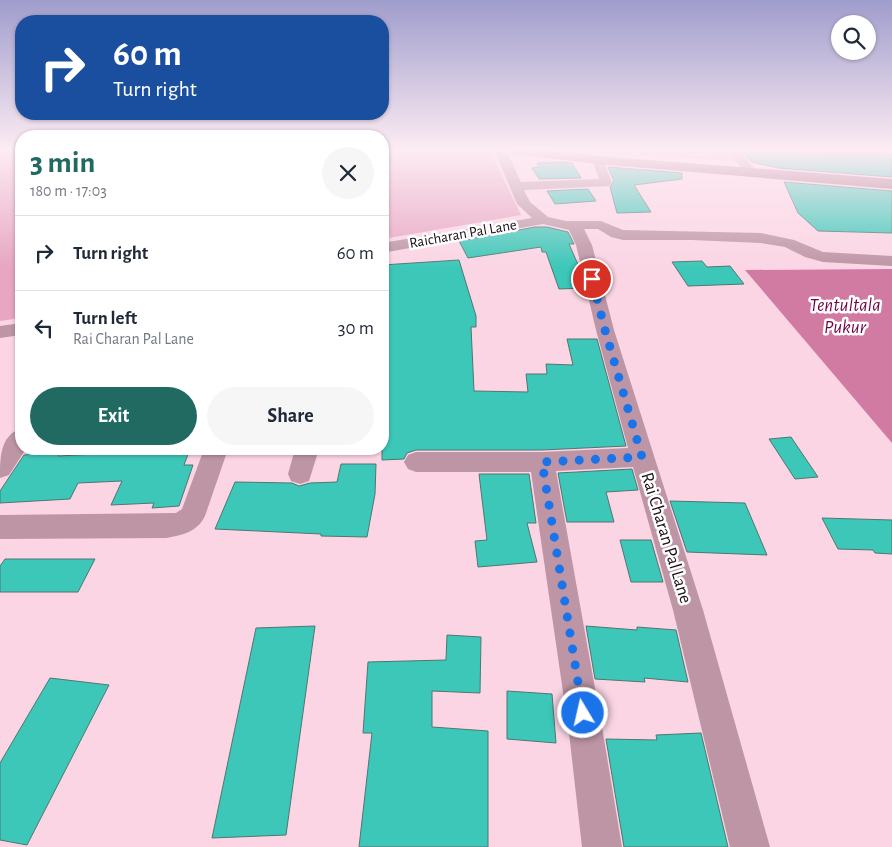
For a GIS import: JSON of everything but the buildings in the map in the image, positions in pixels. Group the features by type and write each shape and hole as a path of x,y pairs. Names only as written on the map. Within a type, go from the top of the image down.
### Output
{"street":[{"path":"518,190 524,204 543,220 553,224 602,225 616,234 622,235 700,235 761,238 789,243 823,257 892,261"},
{"name":"Raicharan Pal Lane","path":"389,247 543,220"},
{"name":"Rai Charan Pal Lane","path":"567,225 574,227 584,245 605,330 688,610 750,847"},
{"path":"0,332 15,330"},
{"path":"0,468 15,446"},
{"path":"0,527 166,526 181,524 192,516 214,455"},
{"path":"300,474 305,455"},
{"path":"416,462 542,462 642,457"},
{"path":"542,462 586,733 602,847"}],"shaded area":[{"path":"0,190 15,190 15,319 0,321"},
{"path":"389,190 509,190 521,215 389,238"}],"water":[{"name":"Tentultala Pukur","path":"892,269 892,443 745,270"}],"route":[{"path":"583,713 542,462 642,457 592,279"}]}
